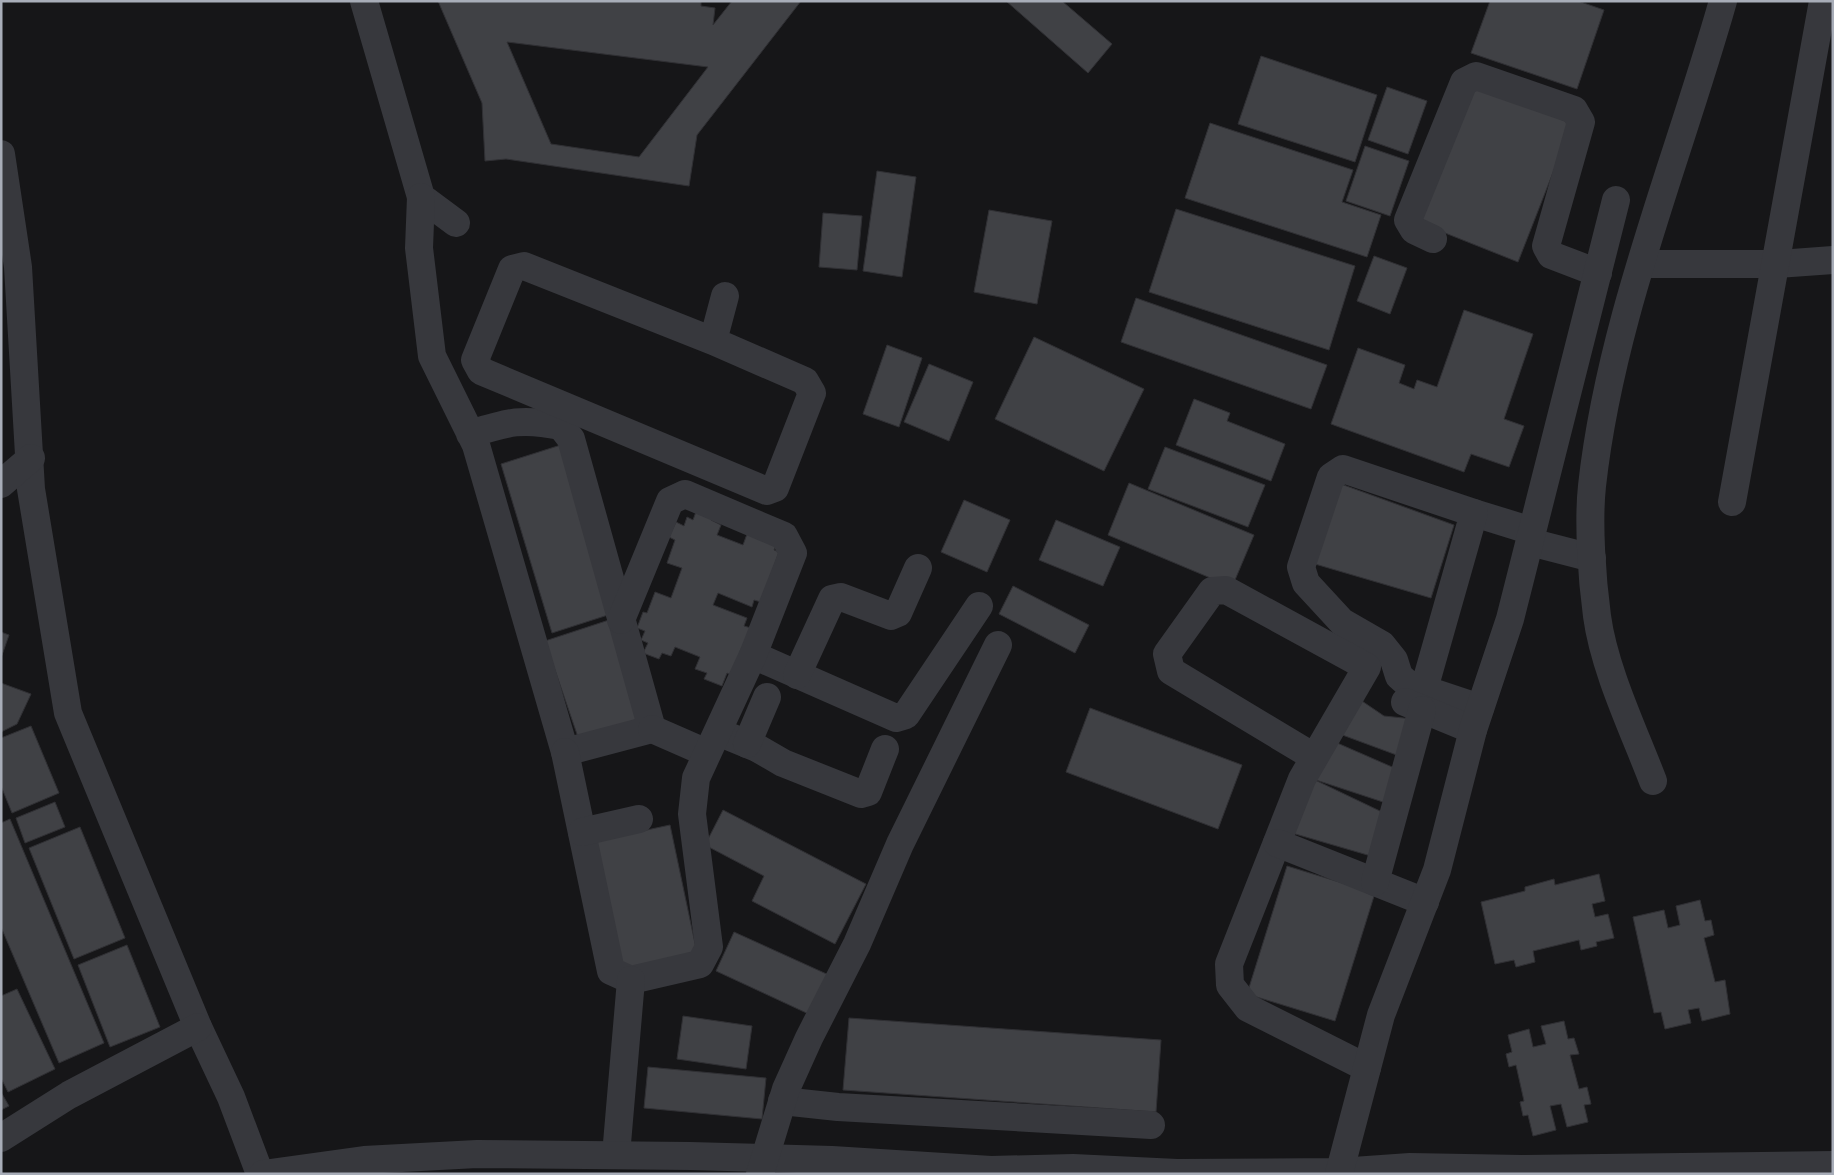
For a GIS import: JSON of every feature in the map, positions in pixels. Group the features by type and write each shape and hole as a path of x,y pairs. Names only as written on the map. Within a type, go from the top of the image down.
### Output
{"street":[{"path":"364,1 421,197 419,248 432,356 478,454 565,752 611,971 631,980 700,964 709,947 692,814 696,778 753,655 792,553 784,536 685,494 670,501 622,620"},
{"path":"1653,781 1615,685 1597,618 1592,558 1591,488 1608,380 1723,1"},
{"path":"1732,502 1824,1"},
{"path":"1433,239 1414,230 1408,220 1464,82 1476,76 1574,110 1581,122 1546,246 1551,255 1598,273"},
{"path":"1,154 18,268 32,489 68,714 198,1027 232,1098 262,1174 364,1160 477,1154 616,1155 762,1166 991,1170 1073,1168 1178,1173 1339,1173 1410,1167 1522,1169 1833,1165"},
{"path":"421,197 456,222"},
{"path":"1339,1173 1382,1015 1437,870 1477,719 1510,619 1616,200"},
{"path":"1642,264 1777,264 1833,260"},
{"path":"524,266 713,341 805,381 812,393 775,488 767,491 481,371 475,360 512,269 524,266"},
{"path":"713,341 725,296"},
{"path":"470,434 514,421 538,422 561,426 571,439 652,729"},
{"path":"1,484 31,458"},
{"path":"1477,719 1423,699 1399,676 1394,660 1382,645 1342,622 1306,583 1301,567 1331,477 1343,468 1474,512 1531,536 1592,558"},
{"path":"1374,882 1474,512"},
{"path":"797,675 832,600 841,596 891,616 898,613 918,568"},
{"path":"1314,757 1171,671 1167,654 1212,591 1226,590 1368,667 1402,701 1423,699"},
{"path":"753,655 896,718 906,715 979,606"},
{"path":"762,1166 782,1102 809,1038 857,944 900,844 998,645"},
{"path":"1367,1068 1248,1008 1230,985 1228,964 1302,779 1368,667"},
{"path":"747,744 767,697"},
{"path":"565,752 652,729 712,742 747,744 783,763 861,794 868,792 885,748"},
{"path":"582,832 638,819"},
{"path":"1277,842 1425,902"},
{"path":"616,1155 631,980"},
{"path":"1,1138 69,1094 198,1027"},
{"path":"782,1102 848,1108 1151,1125"}],"building":[{"path":"438,1 701,1 701,6 715,8 713,25 732,1 801,1 697,135 689,186 506,159 485,161 482,103","holes":["507,42 708,67 639,157 551,144"]},
{"path":"1006,1 1062,1 1112,44 1088,73"},
{"path":"1490,1 1578,1 1604,10 1577,89 1471,53"},
{"path":"1261,56 1377,95 1355,162 1238,124"},
{"path":"1477,84 1572,124 1518,262 1420,223"},
{"path":"1387,87 1427,101 1408,154 1368,140"},
{"path":"1210,123 1353,170 1342,202 1381,215 1367,257 1185,198"},
{"path":"1365,146 1409,161 1390,216 1346,201"},
{"path":"877,171 916,177 902,277 863,271"},
{"path":"1176,209 1355,266 1329,350 1149,292"},
{"path":"989,210 1052,221 1037,304 974,292"},
{"path":"823,213 862,216 857,270 819,267"},
{"path":"1374,256 1407,268 1390,314 1357,301"},
{"path":"1136,298 1327,365 1311,409 1121,342"},
{"path":"1464,310 1533,334 1504,419 1524,426 1509,467 1471,454 1464,472 1331,424 1358,348 1405,365 1399,383 1414,389 1417,380 1437,387"},
{"path":"1034,337 1144,389 1104,471 995,419"},
{"path":"887,345 922,358 899,427 863,414"},
{"path":"929,364 973,382 949,441 904,422"},
{"path":"1194,399 1230,413 1227,421 1285,444 1271,481 1176,445"},
{"path":"564,444 611,614 552,633 501,464"},
{"path":"1165,447 1265,485 1248,527 1148,489"},
{"path":"1129,483 1254,535 1232,587 1108,535"},
{"path":"1341,484 1454,525 1431,598 1315,564"},
{"path":"964,500 1010,520 987,572 941,552"},
{"path":"697,509 713,516 711,520 721,525 717,535 743,545 747,534 778,541 774,550 779,552 761,602 754,600 752,607 718,593 713,605 747,618 744,626 751,628 733,676 727,673 722,686 704,679 707,673 695,669 700,657 675,647 671,656 662,653 659,659 643,653 648,643 641,640 645,631 637,628 643,612 647,613 655,592 671,598 682,568 667,563 675,540 669,537 676,522 684,526 687,517 693,520"},
{"path":"1056,520 1120,547 1103,586 1039,560"},
{"path":"1013,586 1089,625 1075,653 999,614"},
{"path":"609,620 643,717 579,740 545,641"},
{"path":"1,632 9,635 1,658"},
{"path":"1,683 31,694 17,724 1,732"},
{"path":"1356,697 1384,716 1413,719 1402,757 1337,733"},
{"path":"1090,708 1242,765 1218,829 1066,772"},
{"path":"31,726 59,793 12,813 1,786 1,738"},
{"path":"1328,739 1399,770 1386,803 1313,779"},
{"path":"1315,780 1382,812 1371,856 1292,833"},
{"path":"55,802 65,827 25,843 16,818"},
{"path":"723,810 866,884 835,944 752,901 764,876 705,845"},
{"path":"10,819 104,1043 59,1063 1,927 1,823"},
{"path":"670,825 697,953 619,970 591,842"},
{"path":"80,827 125,938 74,959 29,848"},
{"path":"1287,866 1375,893 1335,1021 1247,994"},
{"path":"1599,874 1605,901 1592,904 1595,917 1608,914 1614,938 1596,942 1597,946 1581,950 1579,940 1533,951 1535,962 1516,967 1514,960 1495,964 1481,902 1525,891 1525,887 1554,879 1555,885"},
{"path":"1700,900 1705,921 1711,920 1714,935 1704,938 1715,982 1725,980 1730,1014 1702,1021 1699,1008 1688,1010 1691,1023 1665,1029 1661,1012 1654,1013 1633,917 1664,910 1668,928 1680,925 1676,906"},
{"path":"734,932 831,976 813,1016 716,971"},
{"path":"127,945 160,1027 110,1047 78,965"},
{"path":"17,989 55,1069 8,1092 1,1078 1,996"},
{"path":"683,1016 752,1026 746,1069 677,1059"},
{"path":"849,1018 1161,1040 1156,1112 843,1090"},
{"path":"1564,1021 1568,1039 1574,1038 1579,1054 1570,1055 1579,1089 1587,1087 1591,1104 1584,1105 1588,1122 1567,1127 1561,1104 1550,1106 1556,1130 1533,1136 1528,1115 1523,1116 1520,1102 1524,1101 1516,1065 1509,1067 1506,1054 1512,1052 1508,1035 1529,1029 1533,1047 1546,1044 1541,1026"},
{"path":"648,1067 766,1078 762,1119 644,1108"},
{"path":"1,1092 9,1106 1,1110"}]}
